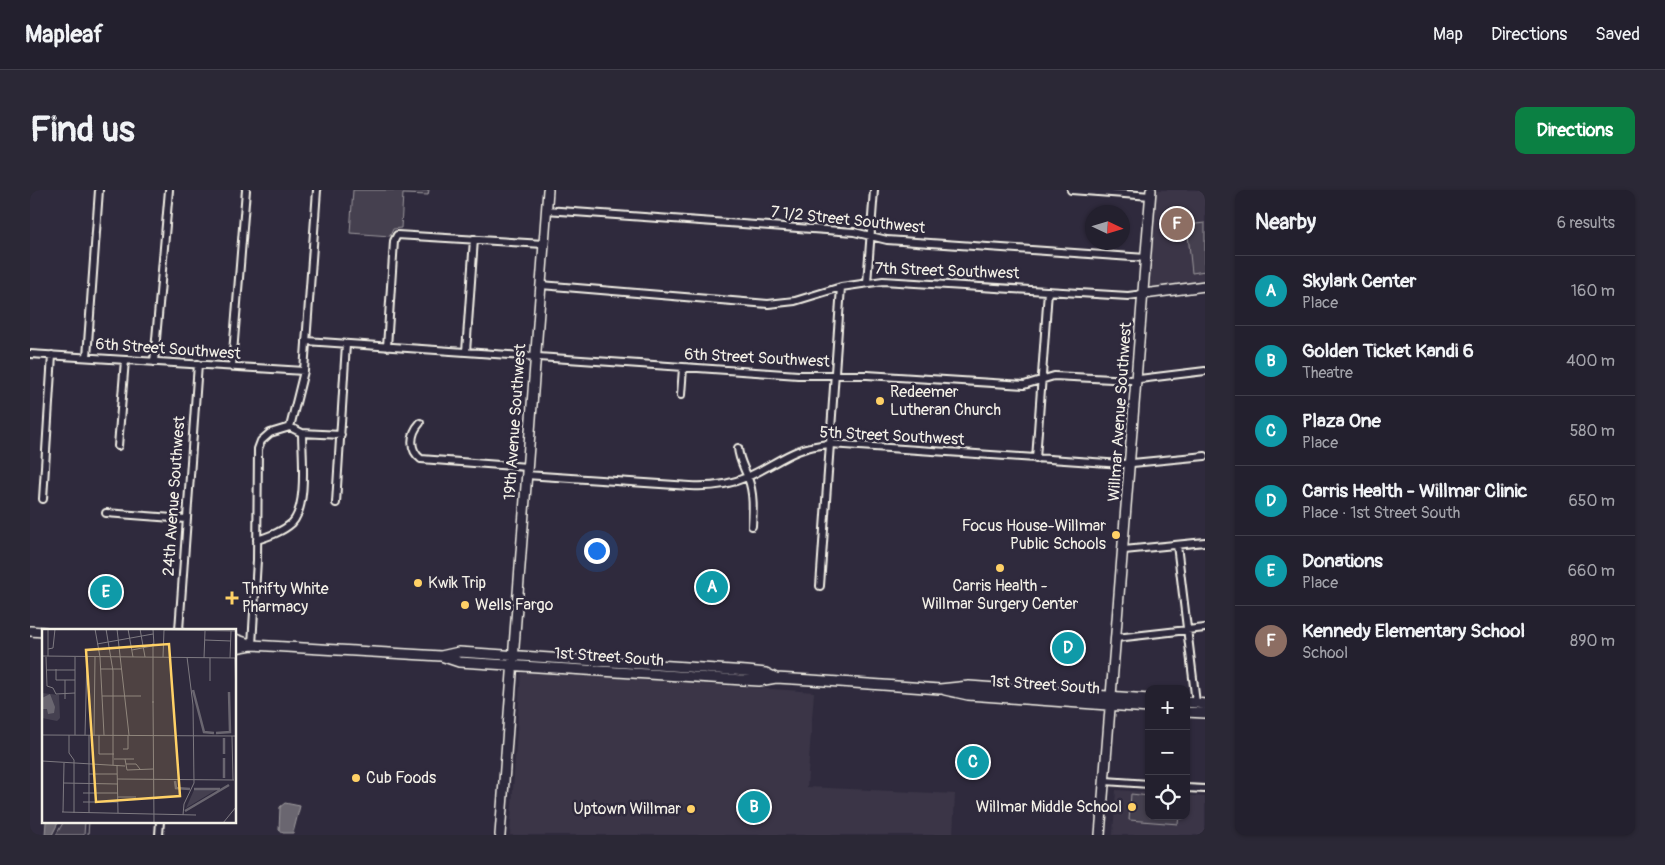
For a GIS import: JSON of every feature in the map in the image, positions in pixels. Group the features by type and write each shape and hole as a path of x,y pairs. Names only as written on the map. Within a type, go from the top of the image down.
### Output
{"main road":[{"name":"19th Avenue Southwest","path":"500,835 548,190"},
{"name":"Willmar Avenue Southwest","path":"1100,835 1151,193"},
{"name":"7th Street Southwest","path":"1144,294 1205,286"},
{"name":"1st Street South","path":"236,639 252,644 441,656 459,662 512,666 759,681 776,678 940,689 969,686 1111,700 1145,707"},
{"name":"1st Street South","path":"236,648 252,644"},
{"name":"1st Street South","path":"441,656 460,652 748,672 766,674 776,678"},
{"name":"1st Street South","path":"1111,700 1145,699"},
{"path":"1190,712 1205,713"}],"street":[{"path":"87,357 99,190"},
{"path":"154,362 169,190"},
{"path":"232,366 246,190"},
{"path":"290,427 304,371 317,190"},
{"path":"867,283 874,190"},
{"path":"1071,190 1151,193"},
{"name":"7 1/2 Street Southwest","path":"546,210 854,232 905,241 1146,258"},
{"path":"386,347 396,236 401,234 544,244"},
{"path":"466,352 474,239"},
{"name":"7th Street Southwest","path":"541,285 768,304 795,301 841,287 867,283 903,282 1128,296 1144,294"},
{"path":"820,586 841,287"},
{"path":"1036,459 1048,291"},
{"name":"6th Street Southwest","path":"306,341 683,368 1024,385 1054,376 1137,380 1205,371"},
{"path":"336,503 346,344"},
{"name":"6th Street Southwest","path":"30,354 304,371"},
{"path":"43,499 52,355"},
{"path":"118,446 125,360"},
{"name":"24th Avenue Southwest","path":"179,629 198,364"},
{"path":"681,395 683,368"},
{"name":"5th Street Southwest","path":"420,423 414,431 412,438 415,453 421,458 527,471 697,486 720,485 748,477 795,451 830,444 1130,464 1205,456"},
{"path":"252,644 257,540 258,449 261,441 270,432 290,427 302,433 341,435"},
{"path":"257,540 286,528 297,514 302,493 302,433"},
{"path":"738,448 740,463 748,477 752,499 752,526"},
{"path":"106,513 186,519"},
{"path":"1124,550 1205,542"},
{"path":"1176,545 1196,703"},
{"path":"1116,638 1205,628"},
{"path":"1105,781 1145,784"},
{"path":"1190,788 1205,789"},
{"path":"159,835 160,822"}],"shaded area":[{"path":"353,190 429,190 428,195 403,194 401,228 393,229 390,236 350,233"},
{"path":"1151,190 1205,190 1205,286 1144,294"},
{"path":"1205,223 1205,271 1192,273 1187,225"},
{"path":"521,671 814,692 807,787 955,794 953,835 510,835"},
{"name":"Willmar Middle School","path":"1116,790 1145,792 1145,820 1190,820 1190,795 1205,797 1205,835 1113,835"},
{"path":"1131,794 1145,796 1145,820 1178,820 1178,824 1129,820"},
{"path":"285,803 300,806 293,833 283,833 279,830 280,807"},
{"path":"46,822 58,822 52,835 45,835"},
{"path":"63,822 85,822 84,835 56,835"}],"waterway":[{"path":"88,835 89,822"}],"place":[{"name":"Kennedy Elementary School","path":"1177,224"},
{"name":"Redeemer Lutheran Church","path":"880,401"},
{"name":"Focus House-Willmar Public Schools","path":"1116,535"},
{"name":"Carris Health - Willmar Surgery Center","path":"1000,568"},
{"name":"Kwik Trip","path":"418,583"},
{"name":"Skylark Center","path":"712,587"},
{"name":"Donations","path":"106,592"},
{"name":"Thrifty White Pharmacy","path":"232,598"},
{"name":"Wells Fargo","path":"465,605"},
{"name":"Carris Health - Willmar Clinic","path":"1068,648"},
{"name":"Plaza One","path":"973,762"},
{"name":"Cub Foods","path":"356,778"},
{"name":"Golden Ticket Kandi 6","path":"754,807"},
{"name":"Willmar Middle School","path":"1132,807"},
{"name":"Uptown Willmar","path":"691,809"}]}
